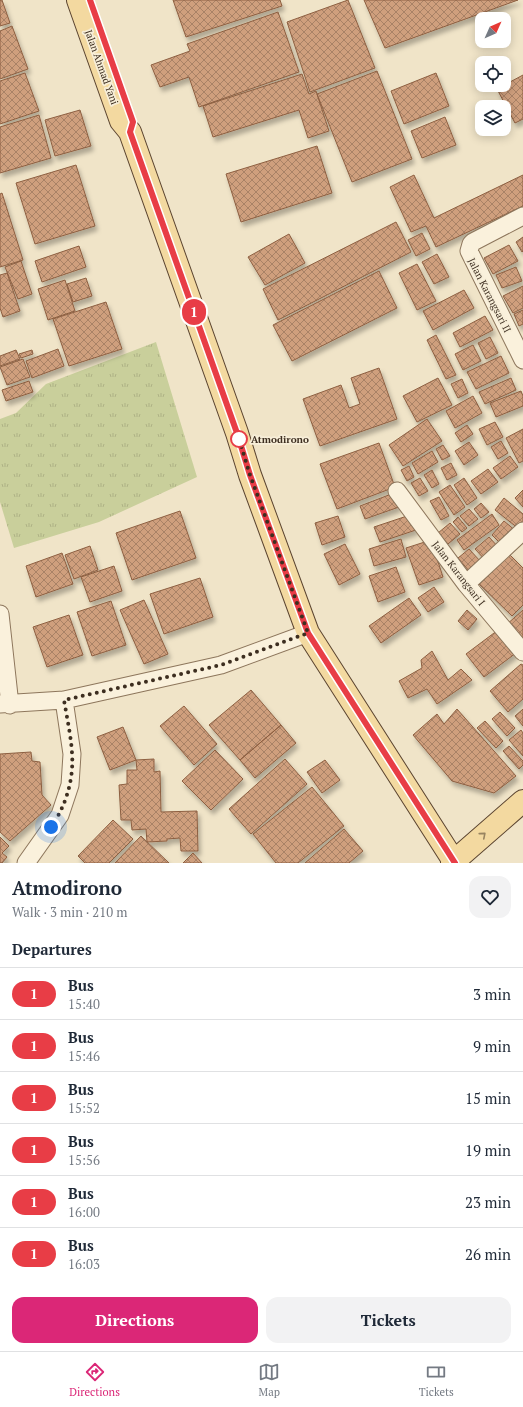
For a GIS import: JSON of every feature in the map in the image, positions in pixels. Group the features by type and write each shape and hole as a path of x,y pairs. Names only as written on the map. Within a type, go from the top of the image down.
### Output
{"main road":[{"name":"Jalan Ahmad Yani","path":"78,0 121,121 130,132 237,433 250,475 309,636 454,862"},
{"name":"Jalan Ahmad Yani","path":"90,0 133,122 130,132"},
{"path":"454,862 523,801"}],"street":[{"name":"Jalan Karangsari II","path":"523,216 473,242 468,251 523,360"},
{"name":"Jalan Karangsari I","path":"397,491 466,584 523,652"},
{"path":"466,584 523,532"},
{"path":"0,614 5,704 64,700 221,665 309,636"},
{"path":"26,863 60,815 70,785 72,754 64,700"}],"green space":[{"path":"156,342 197,477 99,522 14,548 0,502 0,419 16,413 46,384"}],"building":[{"path":"0,0 2,0 10,23 0,26"},
{"path":"173,0 280,0 282,6 186,37"},
{"path":"348,0 375,68 310,92 287,22"},
{"path":"364,0 518,0 485,12 475,12 475,16 385,48"},
{"path":"278,12 299,72 199,107 189,77 160,87 151,65 190,51 187,44"},
{"path":"12,26 28,69 0,79 0,31"},
{"path":"377,71 412,159 352,182 317,94"},
{"path":"25,73 39,111 0,124 0,81"},
{"path":"436,73 449,106 404,124 391,91"},
{"path":"302,74 309,94 316,91 329,131 308,138 299,110 213,137 203,106"},
{"path":"523,75 523,119 515,123 511,115 511,100 503,100 499,92 511,92 511,81"},
{"path":"80,110 91,146 55,156 45,120"},
{"path":"39,115 51,158 0,173 0,127"},
{"path":"445,117 456,145 422,158 411,131"},
{"path":"317,146 332,193 241,222 226,174"},
{"path":"76,165 95,226 35,244 16,183"},
{"path":"414,175 434,218 523,175 523,206 436,247 426,226 411,232 390,187"},
{"path":"2,193 23,260 0,267 0,194"},
{"path":"396,222 411,252 278,320 263,289"},
{"path":"422,233 430,249 416,256 408,240"},
{"path":"289,234 305,263 265,285 248,257"},
{"path":"523,237 523,251 522,252 516,242"},
{"path":"509,245 518,261 493,274 484,258"},
{"path":"79,246 86,267 42,282 35,261"},
{"path":"437,254 449,277 434,284 422,262"},
{"path":"21,261 32,294 18,299 5,267"},
{"path":"417,264 436,301 417,310 399,273"},
{"path":"516,267 522,281 502,288 496,275"},
{"path":"379,271 397,308 292,361 273,325"},
{"path":"7,273 20,311 3,317 0,308 0,275"},
{"path":"86,278 92,296 73,302 67,284"},
{"path":"65,280 75,311 48,320 38,289"},
{"path":"523,286 523,308 513,313 503,296"},
{"path":"464,290 474,308 433,330 423,311"},
{"path":"106,302 122,349 69,366 53,319"},
{"path":"523,310 523,324 519,326 514,314"},
{"path":"485,316 493,330 460,347 453,333"},
{"path":"436,335 456,375 446,379 427,340"},
{"path":"490,337 498,353 486,359 478,343"},
{"path":"473,345 481,361 463,370 455,354"},
{"path":"58,349 64,366 32,378 26,361"},
{"path":"16,350 20,359 0,366 0,356"},
{"path":"32,350 33,354 21,358 19,354"},
{"path":"501,356 509,373 476,389 467,372"},
{"path":"23,359 30,377 7,385 0,367"},
{"path":"379,368 397,419 320,446 303,399 341,385 349,408 360,404 351,378"},
{"path":"438,378 452,405 417,422 403,396"},
{"path":"511,378 516,390 485,404 479,392"},
{"path":"462,379 468,393 458,398 451,384"},
{"path":"29,381 33,392 6,401 2,390"},
{"path":"521,391 523,396 523,406 496,417 490,403"},
{"path":"473,396 482,413 455,428 446,411"},
{"path":"427,419 442,441 403,466 389,445"},
{"path":"495,422 503,437 487,445 479,429"},
{"path":"467,425 473,434 461,442 455,433"},
{"path":"523,429 523,461 519,463 506,438"},
{"path":"501,441 508,453 498,459 491,447"},
{"path":"469,442 478,455 464,465 455,451"},
{"path":"379,443 395,487 337,509 320,464"},
{"path":"443,445 450,456 442,460 436,449"},
{"path":"432,451 438,462 418,474 412,463"},
{"path":"510,456 518,467 501,479 493,468"},
{"path":"451,463 457,475 447,480 441,468"},
{"path":"409,466 414,477 407,481 401,470"},
{"path":"488,469 498,482 481,494 471,481"},
{"path":"432,470 439,484 432,488 424,475"},
{"path":"420,478 428,491 419,496 411,483"},
{"path":"464,478 477,498 467,505 454,485"},
{"path":"450,485 465,507 454,515 439,492"},
{"path":"523,490 523,507 515,498"},
{"path":"394,493 399,507 365,519 360,506"},
{"path":"439,497 449,516 441,520 430,501"},
{"path":"504,498 523,514 523,524 519,529 495,510"},
{"path":"481,503 489,512 481,518 474,509"},
{"path":"469,509 478,519 469,526 460,516"},
{"path":"180,511 196,558 132,580 116,533"},
{"path":"492,514 499,525 464,550 457,540"},
{"path":"410,515 416,530 380,542 374,527"},
{"path":"338,516 345,537 322,545 315,523"},
{"path":"458,517 467,528 462,532 453,522"},
{"path":"504,521 516,531 503,546 492,535"},
{"path":"450,523 460,534 448,544 438,533"},
{"path":"489,537 500,549 487,562 475,549"},
{"path":"401,539 406,557 374,566 369,549"},
{"path":"431,540 443,577 419,585 406,548"},
{"path":"345,544 360,574 339,585 324,554"},
{"path":"90,546 98,570 74,579 65,555"},
{"path":"469,549 481,562 470,572 458,558"},
{"path":"62,553 73,584 36,597 26,566"},
{"path":"508,553 523,568 523,605 512,616 478,583"},
{"path":"114,566 122,591 90,602 81,577"},
{"path":"396,567 405,592 378,602 369,576"},
{"path":"200,578 213,617 164,634 150,594"},
{"path":"434,587 444,602 428,612 418,598"},
{"path":"409,598 421,615 381,643 369,626"},
{"path":"144,600 168,654 144,664 120,610"},
{"path":"111,601 126,645 92,656 77,612"},
{"path":"467,610 477,619 468,630 458,621"},
{"path":"523,610 523,644 506,625"},
{"path":"69,615 83,655 47,667 33,627"},
{"path":"498,630 516,653 484,677 466,654"},
{"path":"432,651 448,680 461,669 472,680 437,704 427,689 408,698 399,681 422,668 421,660"},
{"path":"521,664 523,665 523,699 508,712 490,691"},
{"path":"251,690 281,725 240,760 209,725"},
{"path":"184,706 217,744 194,765 160,726"},
{"path":"457,709 516,776 494,793 452,781 413,735 437,714 444,724"},
{"path":"523,709 523,726 515,716"},
{"path":"500,712 515,728 507,736 492,719"},
{"path":"485,721 503,741 496,748 477,728"},
{"path":"281,725 296,743 255,778 240,760"},
{"path":"123,727 136,760 110,770 97,737"},
{"path":"521,730 523,733 523,756 509,740"},
{"path":"509,746 523,761 523,765 519,769 503,751"},
{"path":"215,750 243,779 211,810 182,781"},
{"path":"31,752 32,761 40,762 42,795 51,805 10,841 0,832 0,754"},
{"path":"154,759 154,772 160,771 161,812 197,811 198,851 181,851 180,838 167,839 167,841 147,842 146,829 132,830 131,820 121,820 119,785 127,784 127,770 137,770 136,760"},
{"path":"285,759 307,784 251,834 229,809"},
{"path":"325,760 340,780 322,793 307,772"},
{"path":"312,787 344,826 298,863 276,863 253,834"},
{"path":"113,820 133,839 109,863 85,863 78,856"},
{"path":"344,829 363,851 349,863 305,863"},
{"path":"141,836 169,863 115,863"},
{"path":"0,837 9,846 2,853 7,857 2,863 0,863"},
{"path":"193,853 202,863 183,863"}],"bus line":[{"name":"1","path":"90,0 133,122 130,132 237,433 250,475 308,633 311,640 455,863"}],"place":[{"name":"Atmodirono","path":"239,439"}],"route":[{"path":"51,827 60,815 70,785 72,754 64,700 221,665 308,633 250,475 239,439"}]}
